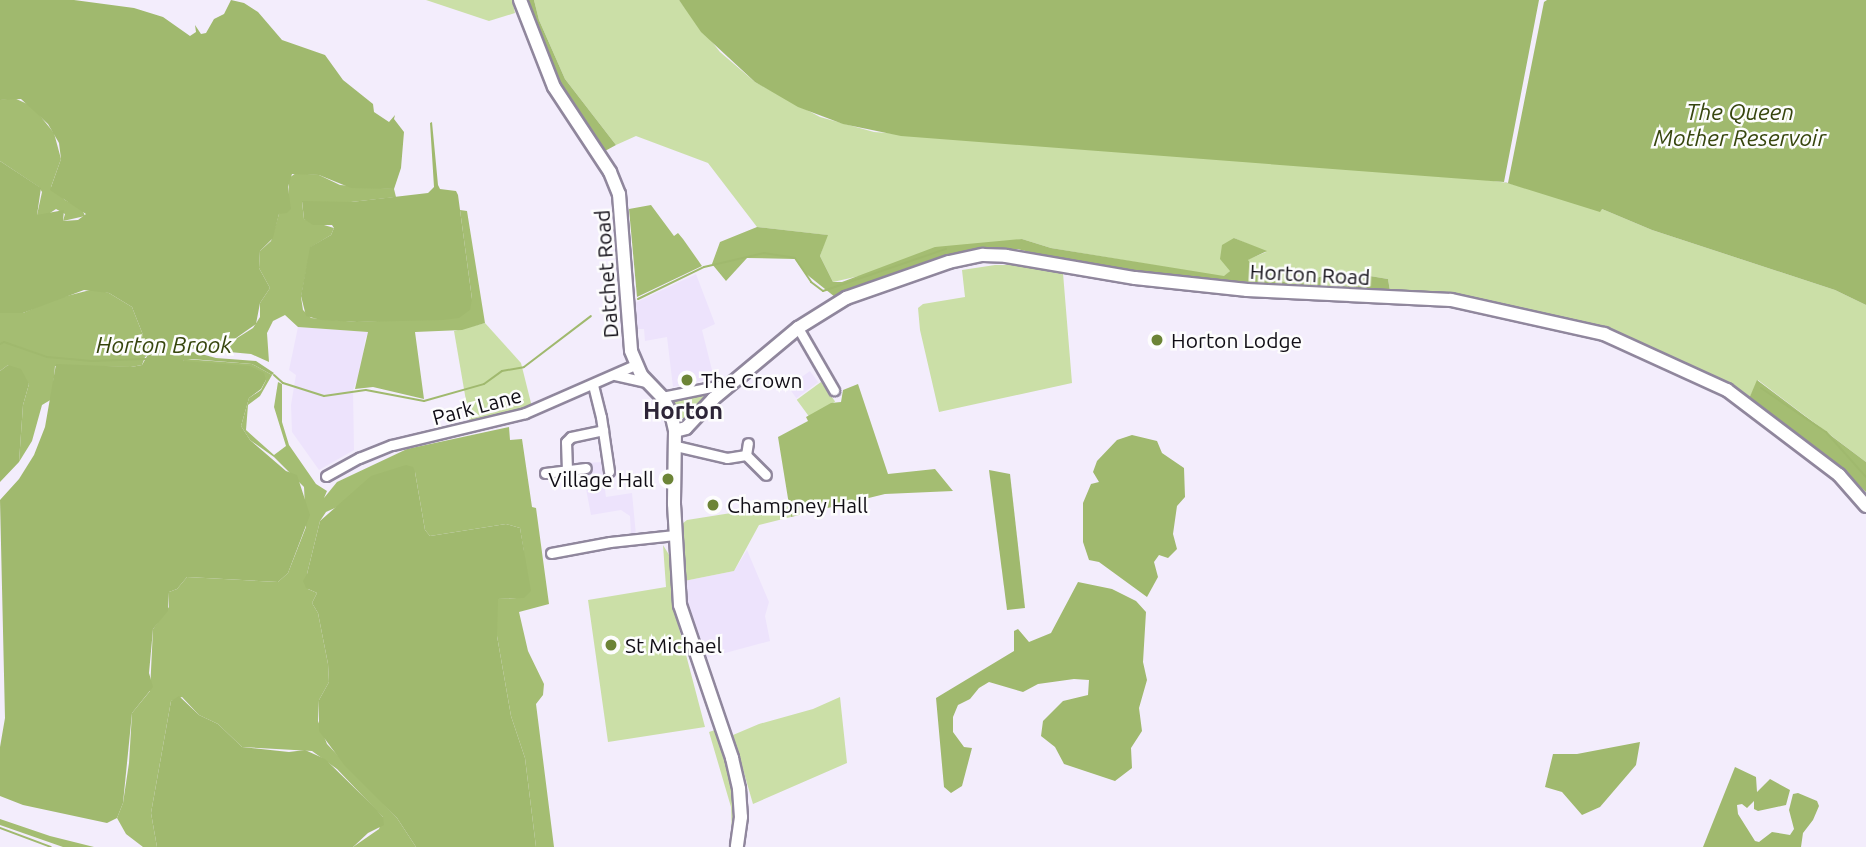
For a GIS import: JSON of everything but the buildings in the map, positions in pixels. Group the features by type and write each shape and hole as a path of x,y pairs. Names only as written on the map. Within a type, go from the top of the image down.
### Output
{"street":[{"name":"Datchet Road","path":"520,0 554,87 616,183 621,203 628,327 635,365 646,382 662,397 676,431"},
{"name":"Horton Road","path":"676,431 686,428 731,383 798,328 846,298 929,269 983,255 1247,290 1451,300 1604,334 1727,390 1839,475 1866,506"},
{"path":"798,328 834,390"},
{"name":"Park Lane","path":"327,476 359,458 392,445 525,413 635,365"},
{"path":"615,375 646,382"},
{"name":"Horton Road","path":"662,397 731,383"},
{"path":"593,385 609,471"},
{"path":"567,470 566,442 571,437 603,430"},
{"path":"676,431 676,535 680,605 732,758 739,789 741,817 737,847"},
{"path":"746,455 748,443"},
{"path":"676,446 727,458 746,455"},
{"path":"746,455 765,475"},
{"path":"545,473 586,468"},
{"path":"551,553 611,542 676,535"}],"shaded area":[{"path":"426,0 512,0 515,13 489,21"},
{"path":"526,0 534,0 539,20 565,79 616,145 605,151 553,72"},
{"path":"534,0 679,0 720,52 755,82 820,117 874,132 1472,178 1508,183 1602,209 1652,230 1835,290 1866,305 1866,462 1758,380 1748,401 1575,322 1492,302 1390,291 1388,279 1352,273 1347,291 1321,290 1323,276 1292,285 1256,271 1247,260 1266,252 1234,238 1230,271 1224,277 1051,248 1022,239 833,282 820,256 827,235 757,227 708,163 636,136 616,145 565,79 539,20"},
{"path":"14,98 32,106 54,133 61,159 51,187 65,200 82,209 85,216 63,221 65,214 56,209 47,215 37,215 42,192 39,187 0,161 0,100"},
{"path":"296,173 319,175 340,185 394,189 396,197 351,202 302,202 304,219 334,228 331,235 311,247 301,297 303,310 311,318 357,322 398,320 472,299 460,210 467,211 485,323 462,330 415,332 424,399 373,387 355,389 368,332 298,327 285,315 273,321 267,333 269,362 251,354 175,347 175,342 181,340 226,345 253,328 260,317 260,303 270,288 259,268 260,251 271,241 279,214 288,204 289,178"},
{"path":"651,205 674,236 678,233 702,266 637,297 629,209"},
{"path":"757,227 828,235 820,256 833,282 842,282 935,247 1022,239 1051,248 1224,276 1230,271 1220,259 1222,245 1234,238 1267,251 1248,260 1256,271 1292,285 1323,276 1321,290 1261,291 1250,282 1200,280 1108,270 1017,249 956,255 835,297 805,273 795,259 747,258 726,281 712,264 720,242"},
{"path":"995,265 1027,265 1063,273 1072,383 939,412 920,330 918,308 923,304 965,297 962,270"},
{"path":"1352,273 1388,279 1390,291 1347,291"},
{"path":"696,274 715,324 702,330 714,378 673,387 667,337 645,341 644,329 635,329 635,303"},
{"path":"94,289 109,293 132,307 143,335 140,341 149,349 150,354 145,357 142,365 131,367 55,366 52,399 42,405 32,441 19,462 23,405 29,384 8,365 0,371 0,313 23,313 55,299"},
{"path":"485,323 521,363 532,407 470,424 454,331"},
{"path":"298,327 369,332 365,339 362,368 353,390 354,450 319,470 292,432 291,405 296,375 289,370"},
{"path":"185,359 252,364 272,375 260,396 248,405 246,430 274,455 286,446 274,407 278,382 282,384 282,422 289,445 316,484 327,491 324,498 337,482 407,449 509,427 510,440 522,439 532,507 536,508 549,604 519,612 528,651 544,684 543,695 536,704 554,847 536,847 525,758 511,716 497,636 497,599 517,598 524,553 520,528 506,524 430,536 425,530 415,472 326,512 320,521 307,574 308,589 317,593 312,603 318,613 328,664 329,682 319,700 318,721 327,744 397,818 416,847 353,847 379,829 383,817 337,769 312,751 242,747 218,724 199,715 182,697 171,701 151,813 157,847 143,847 126,834 117,818 123,803 129,763 132,713 150,691 153,629 169,607 169,592 177,589 187,577 278,582 288,573 306,527 304,487 274,457 250,440 241,426 249,398 261,390 266,380 219,365 183,362"},
{"path":"810,371 818,382 796,398 788,387"},
{"path":"1757,380 1866,462 1866,492 1819,450 1748,401"},
{"path":"821,382 835,401 811,419 797,400"},
{"path":"858,384 888,474 935,469 953,491 885,494 791,517 778,437 808,421 806,417 831,403 841,402 843,390"},
{"path":"708,392 687,419 677,417 672,404 673,398"},
{"path":"601,462 606,497 632,493 636,535 631,535 630,516 621,510 591,515 583,473 589,472 587,463"},
{"path":"788,504 791,517 759,525 734,571 684,581 682,524 687,520"},
{"path":"663,545 671,558 674,609 705,727 608,742 588,600 666,587"},
{"path":"747,550 769,602 765,616 770,641 703,659 685,606 684,581 734,571"},
{"path":"840,697 847,763 753,804 733,735 759,724 813,709"},
{"path":"718,729 738,808 732,839 731,807 709,732"},
{"path":"0,819 94,847 63,847 0,825"}],"water":[{"path":"0,0 74,0 134,8 163,17 190,36 196,32 195,25 201,34 206,33 214,19 224,14 231,0 244,3 258,12 282,40 325,55 343,80 373,104 374,112 389,122 395,115 394,119 404,132 401,168 394,189 351,188 319,175 292,174 288,187 291,209 287,213 279,214 273,238 260,251 259,268 270,288 260,303 256,324 226,345 181,340 175,342 180,354 194,352 216,358 256,361 274,373 272,375 252,364 191,359 183,361 250,366 264,373 266,380 261,389 249,398 241,426 250,440 286,471 297,475 310,515 288,573 278,582 187,577 177,589 169,592 168,611 153,629 149,673 153,687 132,713 123,803 117,818 107,823 23,805 0,796 0,747 5,718 0,500 19,479 34,455 45,427 56,364 131,367 142,365 150,351 140,341 143,335 132,307 109,293 84,290 23,313 0,313 0,161 41,188 37,215 64,210 63,221 78,220 86,214 50,190 61,159 59,143 48,124 21,99 0,100"},
{"name":"The Queen Mother Reservoir","path":"679,0 1866,0 1866,305 1835,290 1652,230 1602,209 1600,212 1504,182 901,136 843,124 798,107 755,82 701,32"},
{"path":"432,122 438,185 440,189 456,191 458,195 472,299 470,310 459,318 443,320 357,322 321,320 306,316 301,296 310,247 331,235 334,228 332,225 313,225 304,219 302,201 351,202 428,193 434,187"},
{"path":"8,365 21,369 29,384 23,405 19,462 0,482 0,371"},
{"path":"1132,435 1157,441 1162,453 1184,468 1185,497 1177,506 1173,534 1177,549 1168,558 1159,555 1154,562 1158,577 1147,597 1099,562 1089,560 1083,542 1083,503 1091,484 1099,482 1093,472 1097,461 1117,440"},
{"path":"406,465 413,467 415,472 425,530 430,536 506,524 520,528 531,591 524,598 498,599 497,636 511,716 525,758 536,847 416,847 397,818 345,766 319,731 319,700 329,682 328,664 318,613 312,603 317,593 306,588 303,581 320,521 371,476"},
{"path":"989,470 1010,474 1025,608 1007,610"},
{"path":"1078,582 1112,589 1136,601 1146,612 1143,662 1147,680 1139,708 1142,731 1131,748 1132,768 1115,781 1064,764 1055,747 1041,736 1043,721 1063,701 1088,695 1089,680 1074,679 1038,684 1023,692 989,682 979,688 970,699 958,705 953,717 953,732 964,747 972,748 962,786 951,793 944,787 936,698 1014,651 1014,631 1018,629 1029,642 1051,633"},
{"path":"179,696 199,715 218,724 242,747 289,752 305,750 325,759 376,809 383,817 384,825 368,833 353,847 157,847 151,813 171,701"},
{"path":"1640,742 1636,765 1600,807 1582,815 1562,792 1545,787 1553,754 1577,754"},
{"path":"1735,767 1756,777 1757,792 1770,779 1790,790 1786,805 1758,811 1754,809 1754,801 1747,808 1742,804 1737,805 1738,814 1755,841 1759,842 1772,832 1790,835 1794,829 1789,810 1793,794 1798,793 1817,801 1819,806 1803,833 1801,847 1703,847"}],"pier":[{"path":"1539,0 1547,0 1544,2 1508,183 1504,182"}],"waterway":[{"name":"Horton Brook","path":"638,299 704,267 764,253 795,258 811,282 823,291 946,249"},
{"name":"Horton Brook","path":"274,375 283,383 324,396 366,390 424,401 484,384 502,371 524,367 591,316"},
{"name":"Horton Brook","path":"0,344 4,342 47,357 92,361 146,359"},
{"name":"Horton Brook","path":"1761,388 1826,432 1866,477"},
{"path":"0,828 51,847"}],"place":[{"name":"Horton Lodge","path":"1157,340"},
{"name":"The Crown","path":"687,380"},
{"name":"Village Hall","path":"668,479"},
{"name":"Champney Hall","path":"713,505"},
{"name":"St Michael","path":"611,645"}],"district":[{"name":"Horton","path":"683,411"}]}
